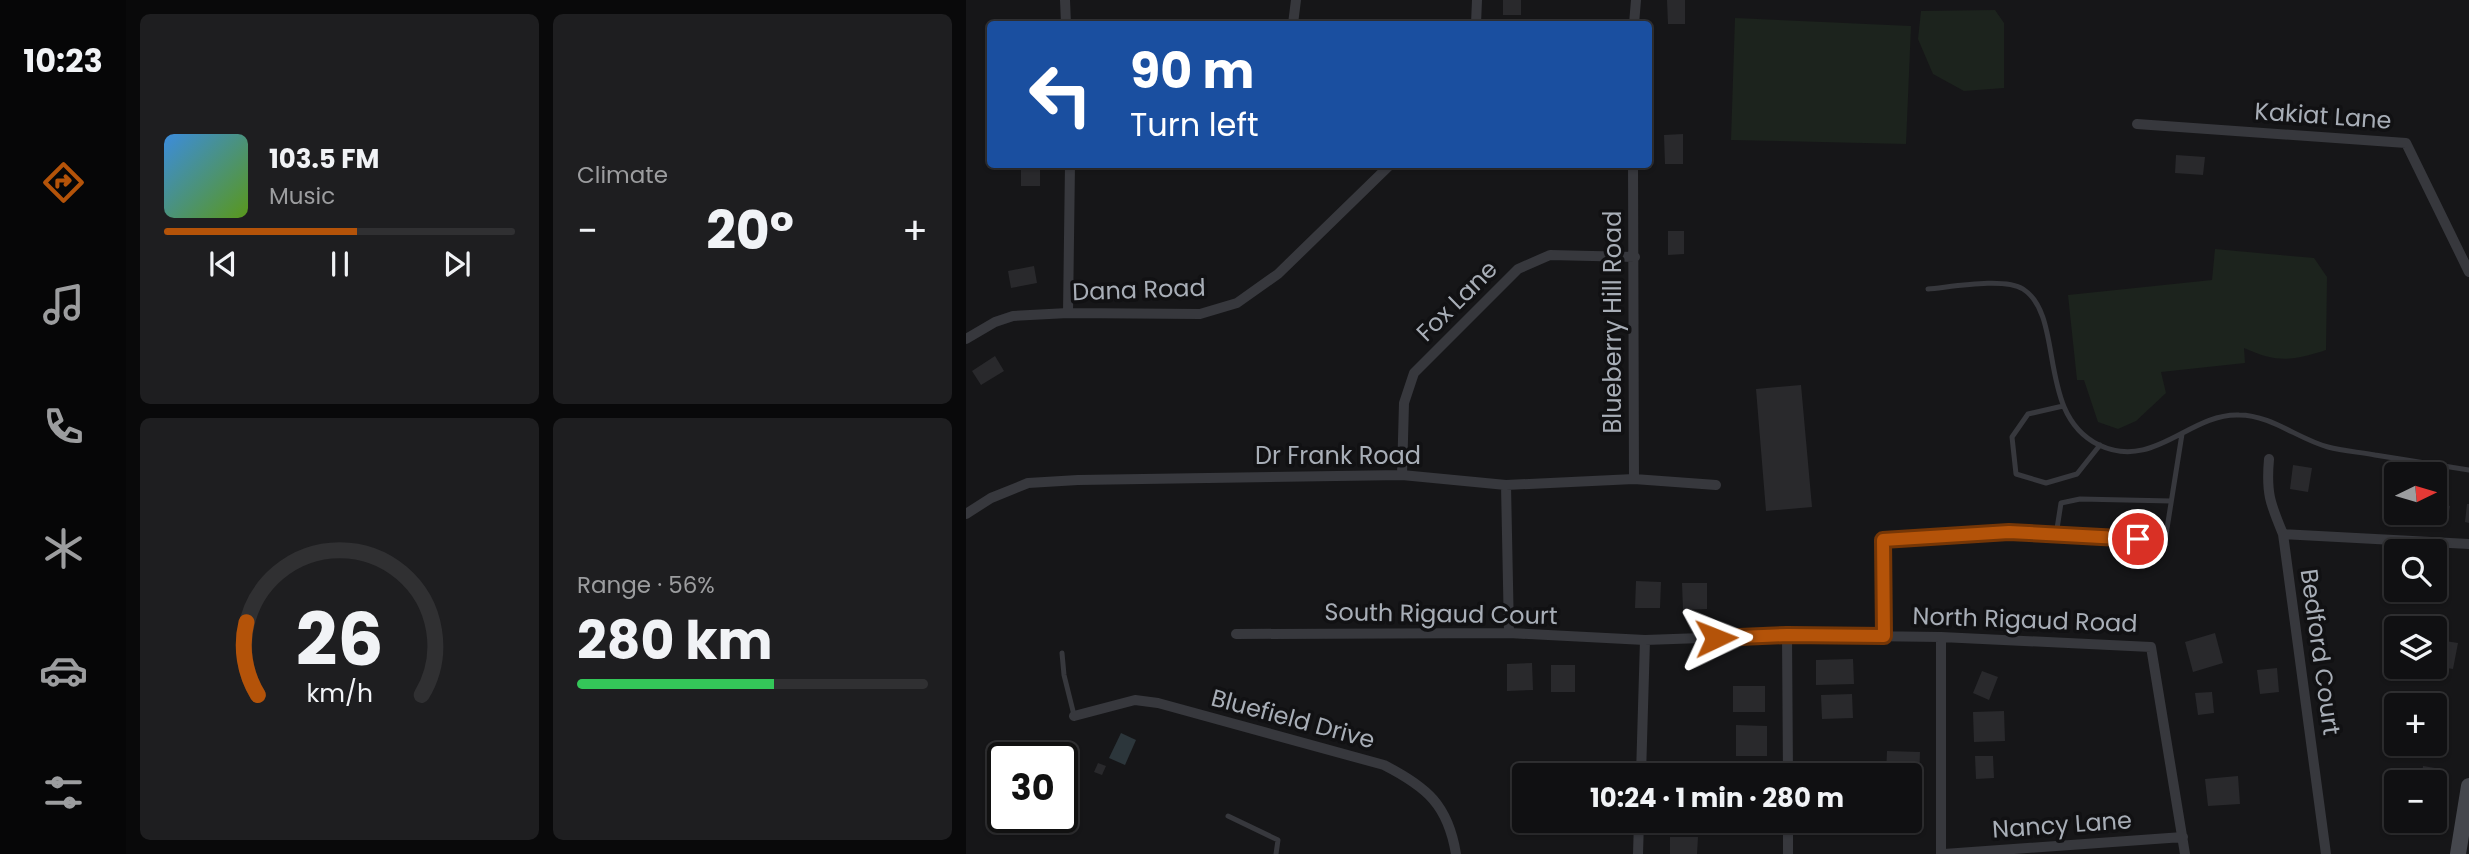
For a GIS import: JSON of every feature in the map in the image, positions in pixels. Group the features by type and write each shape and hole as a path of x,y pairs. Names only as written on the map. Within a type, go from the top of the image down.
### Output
{"street":[{"path":"1065,0 1066,21"},
{"path":"1293,21 1296,0"},
{"path":"1476,21 1477,0"},
{"path":"1634,21 1636,0"},
{"name":"Kakiat Lane","path":"2137,124 2406,143 2469,272"},
{"path":"1068,313 1070,168"},
{"name":"Dana Road","path":"966,339 995,322 1013,317 1068,313 1200,314 1237,303 1278,274 1387,168"},
{"name":"Blueberry Hill Road","path":"1633,168 1634,479"},
{"name":"Fox Lane","path":"1402,475 1404,402 1414,373 1518,269 1550,255 1635,257"},
{"name":"Bedford Court","path":"2269,459 2269,502 2283,534 2326,854"},
{"name":"Dr Frank Road","path":"966,514 991,498 1028,483 1078,480 1402,475 1506,485 1634,479 1716,485"},
{"path":"1506,485 1509,633"},
{"path":"2283,534 2469,544"},
{"path":"1884,555 1884,636"},
{"name":"South Rigaud Court","path":"1236,634 1509,633 1645,640"},
{"path":"1787,635 1788,763"},
{"name":"North Rigaud Road","path":"1645,640 1787,635 1884,636 2151,647 2185,854"},
{"path":"1941,637 1942,854"},
{"path":"1641,763 1645,640"},
{"name":"Bluefield Drive","path":"1074,716 1135,700 1158,703 1384,765 1415,781 1439,806 1452,831 1456,854"},
{"path":"2458,854 2466,830 2469,786"},
{"path":"1638,854 1639,833"},
{"path":"1788,833 1788,854"},
{"name":"Nancy Lane","path":"1942,854 2183,837"}],"lane":[{"path":"1928,289 2000,283 2022,288 2038,306 2063,406 2071,421 2100,446 2127,451 2146,449 2170,441 2204,421 2224,415 2255,416 2327,447 2469,470"},
{"path":"2063,406 2028,414 2012,437 2015,474 2046,483 2077,474 2100,446"},
{"path":"1884,555 1883,540 2009,532 2165,541 2182,434"},
{"path":"2056,535 2061,503 2080,499 2171,501"},
{"path":"1062,653 1064,675 1074,716"},
{"path":"1228,816 1278,840 1276,854"}],"shaded area":[{"path":"1995,10 2004,23 2004,88 1964,91 1933,74 1918,39 1921,11"},
{"path":"1735,18 1911,26 1906,144 1731,140"},
{"path":"2215,249 2314,258 2327,277 2326,350 2285,359 2244,348 2245,363 2161,372 2166,393 2136,421 2118,429 2098,422 2084,380 2077,380 2068,295 2212,280"},
{"path":"1121,733 1136,740 1125,765 1109,758"}],"building":[{"path":"1503,0 1521,0 1521,15 1503,15"},
{"path":"1667,0 1685,0 1685,24 1668,24"},
{"path":"1683,134 1683,164 1665,164 1664,135"},
{"path":"2176,155 2205,157 2203,175 2175,173"},
{"path":"1021,168 1040,168 1040,186 1021,186"},
{"path":"1668,231 1684,231 1684,254 1668,255"},
{"path":"1034,266 1037,283 1011,288 1008,271"},
{"path":"995,356 1004,371 981,385 972,371"},
{"path":"1801,385 1812,507 1766,511 1756,389"},
{"path":"2293,465 2312,468 2308,492 2290,489"},
{"path":"2469,504 2469,523 2465,522"},
{"path":"1636,581 1661,582 1660,608 1635,608"},
{"path":"1682,583 1707,583 1707,609 1683,610"},
{"path":"2215,633 2223,663 2193,672 2185,642"},
{"path":"2447,641 2458,643 2453,669 2447,668"},
{"path":"1853,659 1854,684 1816,685 1816,660"},
{"path":"1532,663 1533,690 1507,691 1507,664"},
{"path":"1551,665 1575,665 1575,692 1551,692"},
{"path":"2277,668 2279,692 2260,694 2257,670"},
{"path":"1982,671 1998,677 1989,700 1973,693"},
{"path":"1733,686 1765,686 1765,712 1733,712"},
{"path":"2212,692 2214,713 2198,715 2195,693"},
{"path":"1852,694 1853,718 1822,719 1821,695"},
{"path":"2004,711 2005,741 1974,742 1973,712"},
{"path":"1736,725 1767,726 1767,756 1736,756"},
{"path":"1887,751 1920,752 1920,763 1886,763"},
{"path":"1975,756 1993,756 1994,778 1976,779"},
{"path":"1098,763 1106,766 1102,775 1094,772"},
{"path":"2423,766 2441,769 2441,770 2422,770"},
{"path":"2238,776 2240,804 2208,806 2205,779"},
{"path":"1670,837 1698,837 1697,854 1670,854"}],"route":[{"path":"1716,638 1787,635 1884,636 1883,540 2009,532 2138,539"}]}
